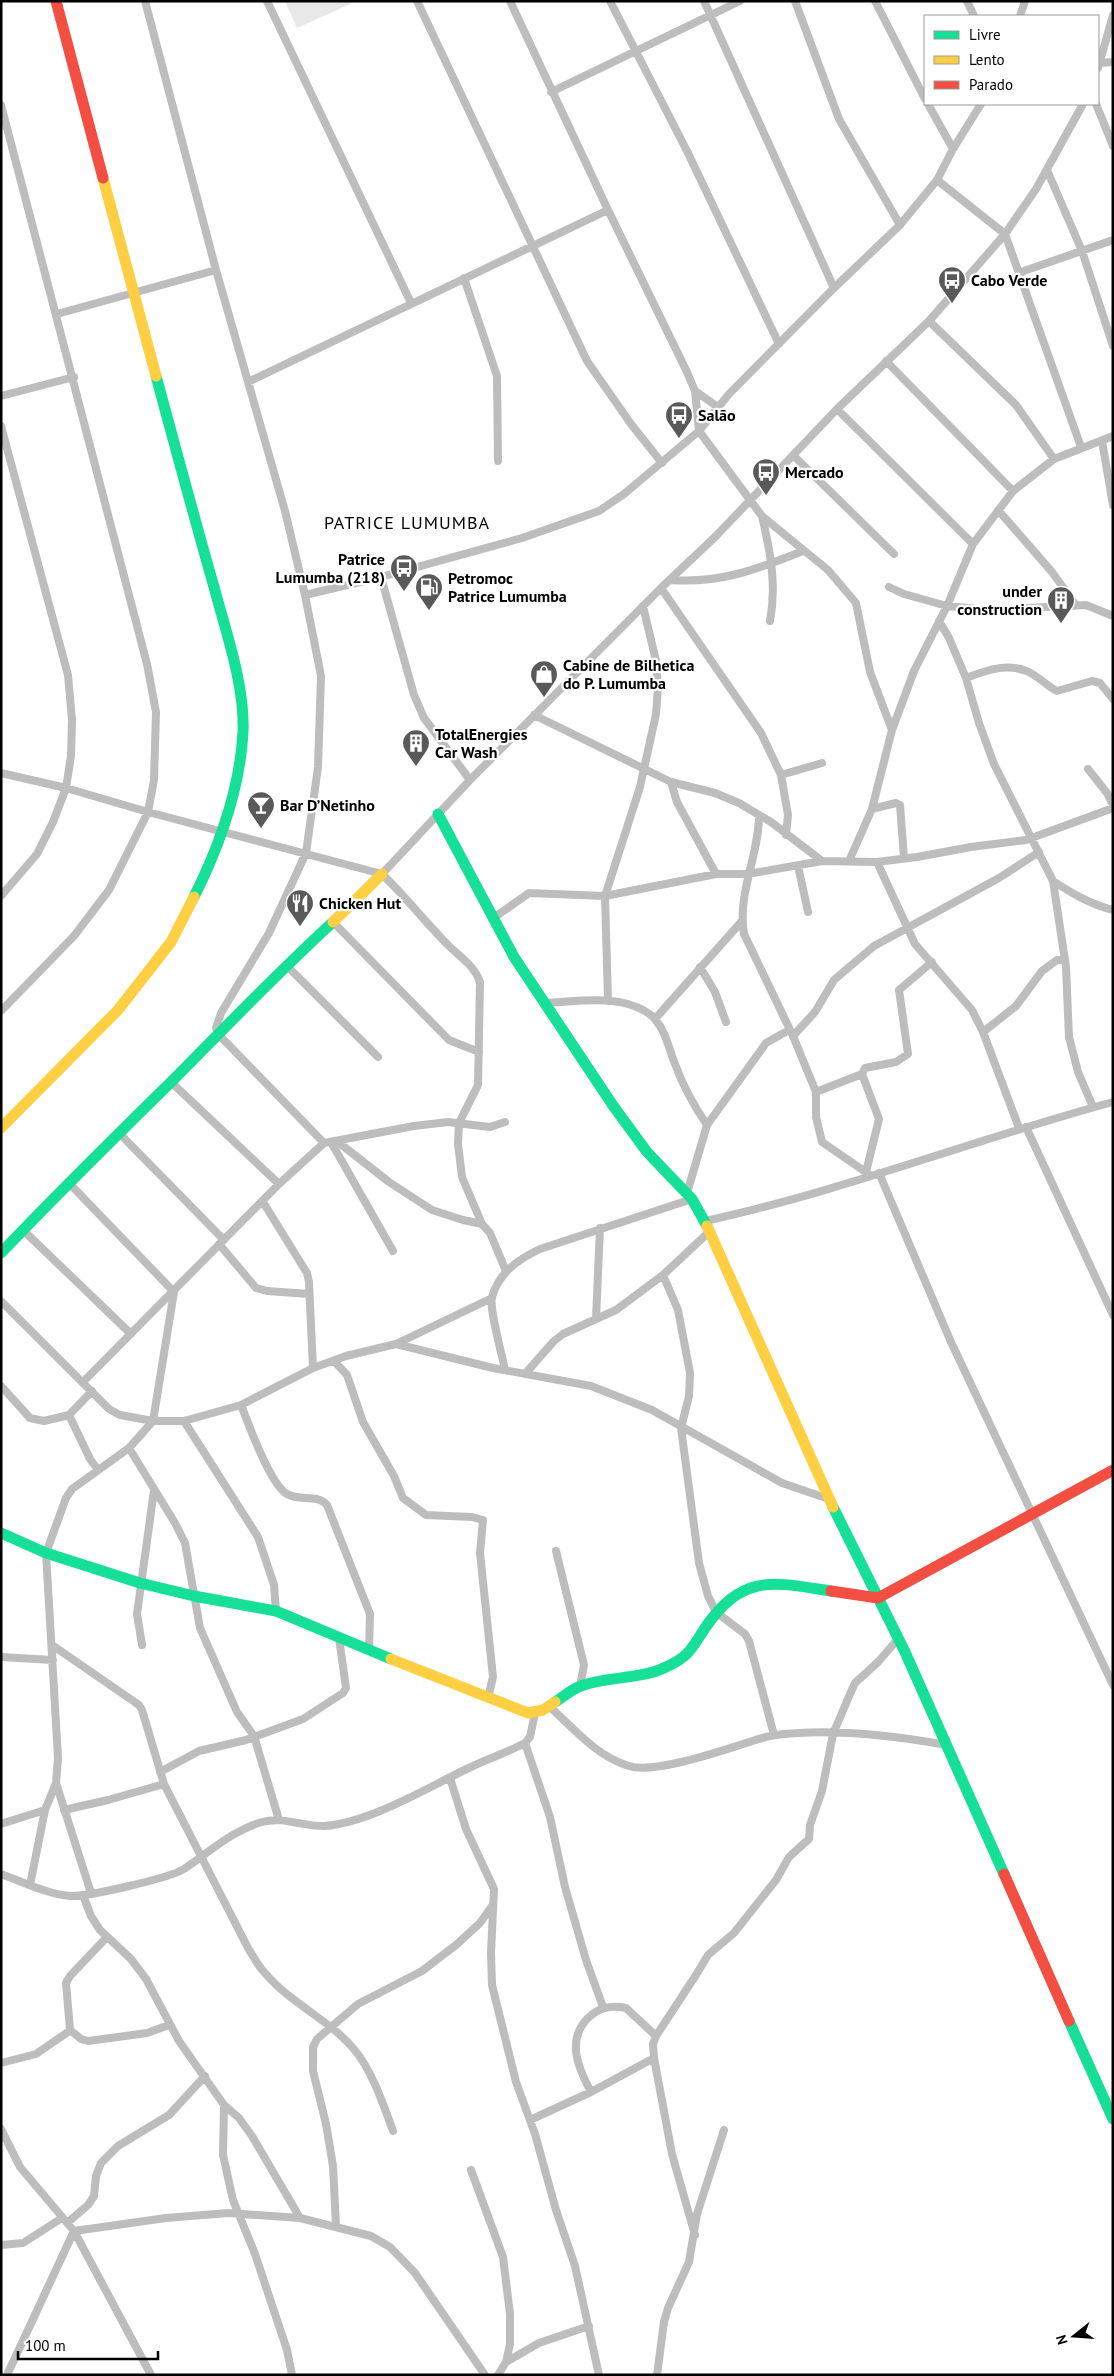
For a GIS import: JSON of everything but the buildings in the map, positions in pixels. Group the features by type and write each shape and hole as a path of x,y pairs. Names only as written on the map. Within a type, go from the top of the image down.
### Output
{"street":[{"path":"1,1128 118,1010 171,942 213,859 235,784 243,731 239,687 132,292 56,1"},
{"path":"144,1 216,270 285,511 305,595 321,676 318,767 306,853 270,933 221,1013 216,1028 219,1035 331,1142 432,1210 482,1224"},
{"path":"267,1 305,85 411,303"},
{"path":"417,1 587,361 631,424 662,463"},
{"path":"510,1 695,391 699,430 762,516 828,570 856,603 870,672 892,730"},
{"path":"610,1 687,151 779,344"},
{"path":"704,1 834,288"},
{"path":"552,92 740,1"},
{"path":"795,1 840,119 900,225"},
{"path":"875,1 924,97"},
{"path":"967,1 974,15"},
{"path":"1020,15 1025,1"},
{"path":"1099,66 1113,15"},
{"path":"1099,66 1113,62"},
{"path":"1,105 74,377 147,664 156,712 154,780 148,812 109,890 74,936 1,1011"},
{"path":"929,105 952,149"},
{"path":"305,595 381,577 522,538 599,511 662,463 699,430 718,407 779,344 900,225 937,180 952,149 980,105"},
{"path":"1,1253 68,1182 219,1035 286,965 382,874 470,780 794,456 837,409 929,321 1005,234 1036,189 1082,105"},
{"path":"1096,105 1113,146"},
{"path":"1047,170 1082,251 1113,346"},
{"path":"937,180 1005,234 1081,447"},
{"path":"248,382 608,210"},
{"path":"1020,272 1113,240"},
{"path":"57,314 216,270"},
{"path":"464,278 483,328 497,376 498,461"},
{"path":"929,321 1016,405 1054,459"},
{"path":"886,361 1013,490"},
{"path":"1,396 74,377"},
{"path":"695,391 718,407"},
{"path":"837,409 973,544"},
{"path":"1,426 68,675 72,720 71,756 66,788 54,822 37,854 1,896"},
{"path":"849,861 872,809 892,730 914,671 947,606 973,544 1013,490 1054,459 1113,436"},
{"path":"1102,441 1113,505"},
{"path":"794,456 894,554"},
{"path":"998,510 1052,572 1075,604"},
{"path":"762,516 773,563 773,605 770,620"},
{"path":"670,580 695,582 726,578 803,551"},
{"path":"381,577 414,695 443,745 470,780"},
{"path":"889,587 904,594 947,606 988,610 1075,604 1086,605 1113,616"},
{"path":"661,588 761,733 781,775 788,815 786,834"},
{"path":"608,1001 605,896 645,769 656,714 658,688 656,661 643,606"},
{"path":"939,621 950,638 966,678 979,723 994,764 1053,881 1064,960 1070,1037 1078,1072 1093,1107"},
{"path":"966,678 991,668 1015,668 1032,674 1057,691 1092,681 1100,683 1113,699"},
{"path":"534,715 671,782 715,793 759,815 822,861"},
{"path":"781,775 822,763"},
{"path":"492,919 529,893 605,896 716,874 748,874 822,861 876,862 1026,840 1113,806 1107,793 1088,769"},
{"path":"1,773 66,788 148,812 382,874 477,974 480,982 479,1052 476,1092 458,1123 458,1144 462,1177 482,1224 490,1233 506,1271"},
{"path":"671,782 677,802 716,874"},
{"path":"872,809 896,803 900,805 904,858"},
{"path":"438,814 492,919 544,1003 647,1152 689,1196 707,1226 830,1499 898,1639 946,1744 1113,2119"},
{"path":"759,815 759,834 748,874 742,921 744,934 791,1033 816,1092 816,1117 822,1142 868,1174"},
{"path":"689,1196 707,1125 766,1043 791,1033 815,1012 834,980 874,946 999,878 1039,852"},
{"path":"876,862 906,927 916,944 964,998 983,1032 1022,1127 1113,1315"},
{"path":"798,866 808,912"},
{"path":"1053,881 1094,905 1113,910"},
{"path":"655,1019 742,921"},
{"path":"333,922 450,1040 479,1052"},
{"path":"983,1032 1016,1006 1042,972 1057,960 1064,960"},
{"path":"816,1092 862,1074 865,1068 896,1062 908,1054 900,990 932,962"},
{"path":"286,965 378,1057"},
{"path":"700,967 715,992 726,1022"},
{"path":"544,1003 608,1001 627,1004 645,1010 655,1019 663,1031 689,1096 707,1125"},
{"path":"862,1074 878,1118 868,1174"},
{"path":"171,1082 278,1184"},
{"path":"524,1374 562,1334 616,1310 664,1275 707,1226 868,1174 1022,1127 1113,1102"},
{"path":"83,1382 263,1202 278,1184 331,1142 414,1126 448,1122 490,1127 505,1122"},
{"path":"119,1133 222,1242 256,1288 267,1291 309,1294"},
{"path":"331,1142 393,1251"},
{"path":"879,1172 951,1342 1113,1685"},
{"path":"68,1182 174,1292"},
{"path":"1,1300 109,1409 120,1415 153,1421 184,1421 241,1405 313,1368 396,1344 492,1298 506,1271 517,1260 540,1249 689,1196"},
{"path":"263,1202 307,1273 313,1368"},
{"path":"596,1319 600,1228"},
{"path":"23,1230 131,1334"},
{"path":"664,1275 678,1310 690,1373 689,1396 681,1428 699,1563 708,1596 716,1612 745,1634 749,1641 774,1735"},
{"path":"30,1885 45,1810 56,1783 58,1758 46,1553 66,1498 72,1490 129,1448 153,1421 174,1292"},
{"path":"492,1298 505,1370"},
{"path":"396,1344 505,1370 591,1386 652,1410 782,1483 830,1499"},
{"path":"334,1361 347,1375 363,1422 394,1476 403,1498 426,1515 472,1517 483,1520 480,1553 493,1677 488,1698"},
{"path":"1,1386 30,1418 36,1421 69,1415 92,1391"},
{"path":"241,1405 258,1450 286,1494 295,1498 319,1499 327,1505 370,1614 369,1650"},
{"path":"69,1415 90,1459 98,1470"},
{"path":"184,1421 258,1537 274,1585 276,1611"},
{"path":"129,1448 175,1523 185,1543 192,1572 200,1628 236,1712 254,1736 279,1820"},
{"path":"1,1533 46,1553 140,1583 194,1596 276,1611 488,1698 535,1713 580,1686 662,1669 677,1663 685,1658 716,1612 730,1598 744,1590 757,1585 780,1582 878,1598 1113,1470"},
{"path":"142,1645 137,1614 154,1490"},
{"path":"556,1551 584,1665 580,1686"},
{"path":"160,1772 198,1751 254,1736 303,1719 343,1693 346,1688 339,1638"},
{"path":"695,2235 672,2154 653,2044 656,2036 696,1975 701,1963 734,1933 776,1880 790,1857 809,1839 810,1825 822,1791 833,1734 855,1683 878,1662 898,1639"},
{"path":"52,1645 138,1704 142,1710 164,1784 248,1948 265,1973 331,2027 355,2050 381,2097 393,2131"},
{"path":"1,1657 53,1660"},
{"path":"548,1705 603,1756 631,1767 661,1766 774,1735 898,1736 946,1744"},
{"path":"1,1874 30,1885 70,1896 164,1878 183,1870 200,1856 247,1828 262,1822 279,1820 325,1826 355,1819 450,1778 525,1743 530,1737 535,1713"},
{"path":"525,1743 550,1817 565,1886 586,1960 603,2007"},
{"path":"450,1778 466,1828 494,1889 492,1985 516,2082 530,2120 575,2266 599,2375"},
{"path":"56,1783 87,1894 90,1916 146,1979 169,2024 224,2105 239,2118 252,2136 300,2218"},
{"path":"64,1810 164,1784"},
{"path":"1,1824 45,1810"},
{"path":"336,2226 333,2166 326,2124 313,2071 313,2047 317,2039 358,2004 422,1972 480,1923 493,1905"},
{"path":"107,1937 70,1976 66,1983 70,2030 80,2039 88,2041 147,2033 169,2024"},
{"path":"591,2092 578,2065 575,2043 578,2028 594,2012 603,2007 626,2008 656,2036"},
{"path":"1,2063 36,2054 60,2040 70,2030"},
{"path":"530,2120 591,2092 654,2058"},
{"path":"1,2245 23,2243 64,2221 88,2205 94,2196 96,2176 101,2163 118,2146 169,2115 205,2076"},
{"path":"224,2105 222,2119 223,2155 233,2200 255,2254 284,2342 292,2375"},
{"path":"1,2129 20,2167 74,2231 151,2375"},
{"path":"657,2375 664,2322 668,2308 689,2262 702,2197 724,2130"},
{"path":"471,2170 503,2258 510,2314 510,2344 506,2362 498,2375"},
{"path":"74,2231 166,2218 228,2213 300,2218 371,2236 390,2247 415,2273 485,2375"},
{"path":"7,2375 74,2231"},
{"path":"506,2362 539,2343 589,2326"}],"shaded area":[{"path":"285,1 357,1 297,28"}],"traffic: fast":[{"path":"156,376 234,659 243,714 241,753 233,796 220,838 194,897"},
{"path":"438,814 514,957 614,1107 647,1152 692,1199 707,1226"},
{"path":"1,1253 64,1188 333,922"},
{"path":"833,1507 905,1652 1004,1874"},
{"path":"1,1533 46,1553 140,1583 194,1596 276,1611 391,1659"},
{"path":"555,1702 581,1686 645,1674 680,1660 697,1641 719,1610 732,1598 746,1590 760,1585 775,1584 831,1591"},
{"path":"1069,2021 1113,2119"}],"traffic: slow":[{"path":"103,178 156,376"},
{"path":"333,922 382,874"},
{"path":"1,1128 118,1010 171,942 194,897"},
{"path":"707,1226 833,1507"},
{"path":"391,1659 528,1713 543,1710 555,1702"}],"traffic: jam":[{"path":"56,1 103,178"},
{"path":"831,1591 878,1598 1113,1470"},
{"path":"1004,1874 1069,2021"}],"place":[{"name":"Cabo Verde","path":"952,304"},
{"name":"Salão","path":"679,439"},
{"name":"Mercado","path":"766,496"},
{"name":"Patrice Lumumba (218)","path":"404,592"},
{"name":"Petromoc Patrice Lumumba","path":"429,611"},
{"name":"under construction","path":"1061,624"},
{"name":"Cabine de Bilhetica do P. Lumumba","path":"544,698"},
{"name":"TotalEnergies Car Wash","path":"416,767"},
{"name":"Bar D’Netinho","path":"261,829"},
{"name":"Chicken Hut","path":"300,927"}],"district":[{"name":"PATRICE LUMUMBA","path":"407,522"}]}
